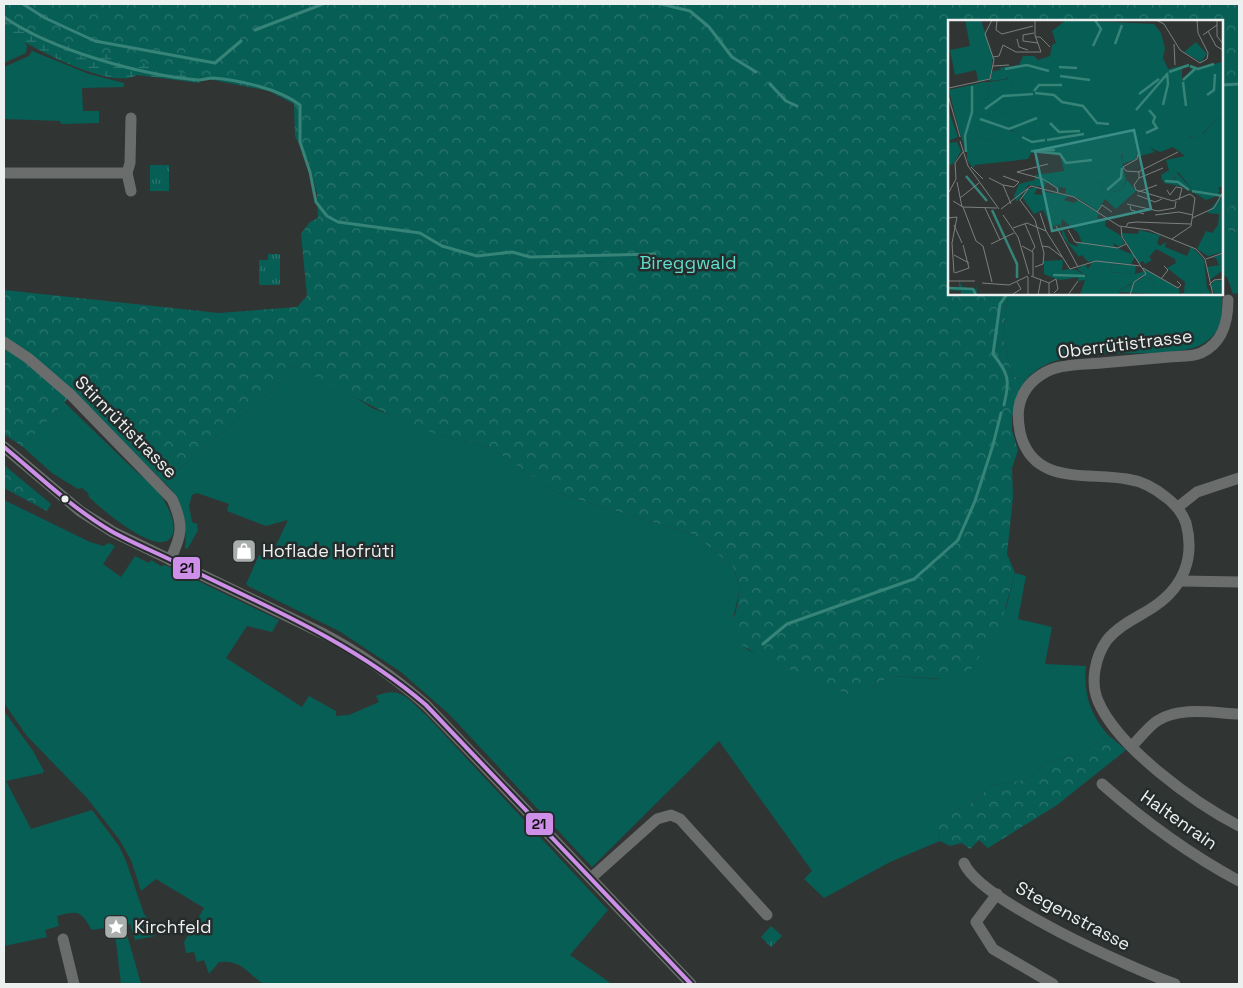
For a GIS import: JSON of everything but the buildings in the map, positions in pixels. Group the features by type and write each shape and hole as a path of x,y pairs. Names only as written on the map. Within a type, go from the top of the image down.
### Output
{"street":[{"path":"130,118 130,163 128,173 131,191"},
{"path":"4,173 128,173"},
{"name":"Oberrütistrasse","path":"1228,300 1226,324 1221,336 1199,354 1060,367 1038,377 1027,388 1017,411 1021,437 1028,451 1042,464 1059,473 1078,477 1127,479 1147,485 1156,489 1178,507 1186,525 1190,550 1181,581 1169,595 1155,606 1120,627 1106,642 1098,660 1094,683 1097,699 1112,726 1132,746 1187,793 1239,826"},
{"name":"Stirnrütistrasse","path":"4,342 28,358 71,395 172,499 179,514 181,528 179,539 170,560"},
{"path":"4,446 92,520 121,536 324,634 357,652 391,675 426,705 691,984"},
{"path":"1178,507 1197,492 1239,478"},
{"path":"1181,581 1239,582"},
{"path":"1132,746 1158,721 1172,715 1188,713 1239,714"},
{"name":"Haltenrain","path":"1102,784 1137,815 1172,840 1239,881"},
{"path":"591,878 657,819 670,815 680,820 704,844 767,915"},
{"name":"Stegenstrasse","path":"964,863 976,880 1091,948 1175,984"},
{"path":"997,894 976,922 993,949 1053,984"},
{"path":"63,939 74,984"}],"green space":[{"name":"Bireggwald","path":"4,4 1239,4 1239,84 1223,84 1223,20 948,20 948,295 1008,295 1003,335 1012,376 1026,380 1018,393 1012,417 1012,430 1018,450 1012,468 1013,497 1007,554 1015,573 1000,627 969,672 948,679 893,676 857,694 847,694 761,657 739,643 733,629 740,587 733,567 695,535 557,493 490,447 442,436 405,423 292,365 275,388 164,482 73,393 23,447 4,434 4,290 219,313 297,307 307,296 301,234 310,222 318,218 317,194 309,162 295,136 294,104 269,91 143,66 56,42 13,25 4,19"},
{"path":"4,19 13,25 56,42 200,77 200,83 137,75 124,78 108,77 89,72 50,55 4,31"},
{"path":"4,31 24,41 27,46 26,53 4,63"},
{"path":"32,51 89,74 124,83 124,87 82,88 83,111 99,111 99,123 61,124 60,121 4,119 4,67 29,56"},
{"path":"1223,84 1239,84 1239,196 1223,215"},
{"path":"150,165 169,165 169,191 150,191"},
{"path":"1239,196 1239,233 1223,229 1223,215"},
{"path":"1223,229 1239,233 1239,293 1233,294 1227,277 1223,275"},
{"path":"268,254 280,254 280,285 259,285 259,260 268,260"},
{"path":"1008,295 1222,295 1221,320 1218,328 1205,343 1184,350 1158,353 1100,354 1071,357 1046,365 1026,380 1012,376 1003,335"},
{"path":"292,365 340,388 372,408 442,436 490,447 557,493 695,535 733,567 740,587 734,615 746,649 847,694 857,694 893,676 939,679 1006,608 1015,573 1026,576 1018,619 1052,627 1045,664 1086,666 1085,676 1089,702 1096,719 1107,734 1081,754 1049,761 1028,779 990,786 974,802 948,814 938,832 940,841 890,862 824,898 804,879 812,871 719,741 592,867 449,714 401,672 339,631 246,584 259,555 269,560 288,520 266,526 227,511 229,504 197,493 192,495 189,506 192,522 197,524 198,530 188,548 185,549 185,521 183,512 176,496 164,482 275,388"},
{"path":"64,402 150,483 162,497 169,510 174,529 167,541 157,542 131,530 95,503 82,488 78,489 52,473 23,447"},
{"path":"4,465 51,504 47,511 4,488"},
{"path":"4,500 90,542 103,546 109,543 115,546 103,564 121,577 135,556 149,563 151,560 279,620 272,632 247,626 226,658 302,707 309,696 336,711 336,716 349,715 379,702 376,696 392,692 404,696 427,716 608,910 570,955 612,984 264,984 239,965 227,962 219,962 209,974 204,960 197,962 194,952 186,953 184,942 204,908 156,879 141,891 131,860 119,839 87,798 27,736 4,703"},
{"path":"4,711 33,751 44,771 43,773 6,781 31,829 92,810 119,846 144,914 151,922 155,936 135,940 130,924 92,930 82,916 70,913 57,916 59,926 45,930 47,937 4,946"},
{"path":"1107,734 1126,750 1057,805 988,848 979,840 970,849 962,843 950,846 940,841 938,832 940,824 948,814 974,802 990,786 1028,779 1049,761 1081,754"},
{"path":"771,926 782,936 771,947 761,937"},
{"path":"126,931 141,984 121,984 115,933"}],"waterway":[{"path":"23,4 45,18 95,41 215,63 241,41"},
{"path":"255,30 323,4"},
{"path":"661,4 690,11 709,27 732,57 756,72"},
{"path":"4,17 46,40 124,67 198,80 213,78 247,83 292,99 300,105 300,142 310,172 316,202 327,216 338,222 420,233 442,246 477,256 512,252 530,257 655,254"},
{"path":"770,84 786,101 797,106"},
{"path":"1223,85 1239,84"},
{"path":"1004,405 1007,378 993,354 1000,304 1006,295"},
{"path":"763,644 787,624 914,579 958,540 975,501 1001,413"}],"transit line":[{"name":"21","path":"4,447 69,502 111,531 309,628 370,663 398,683 426,705 691,984"}],"place":[{"name":"Hoflade Hofrüti","path":"244,551"},
{"name":"Kirchfeld","path":"116,927"}]}
